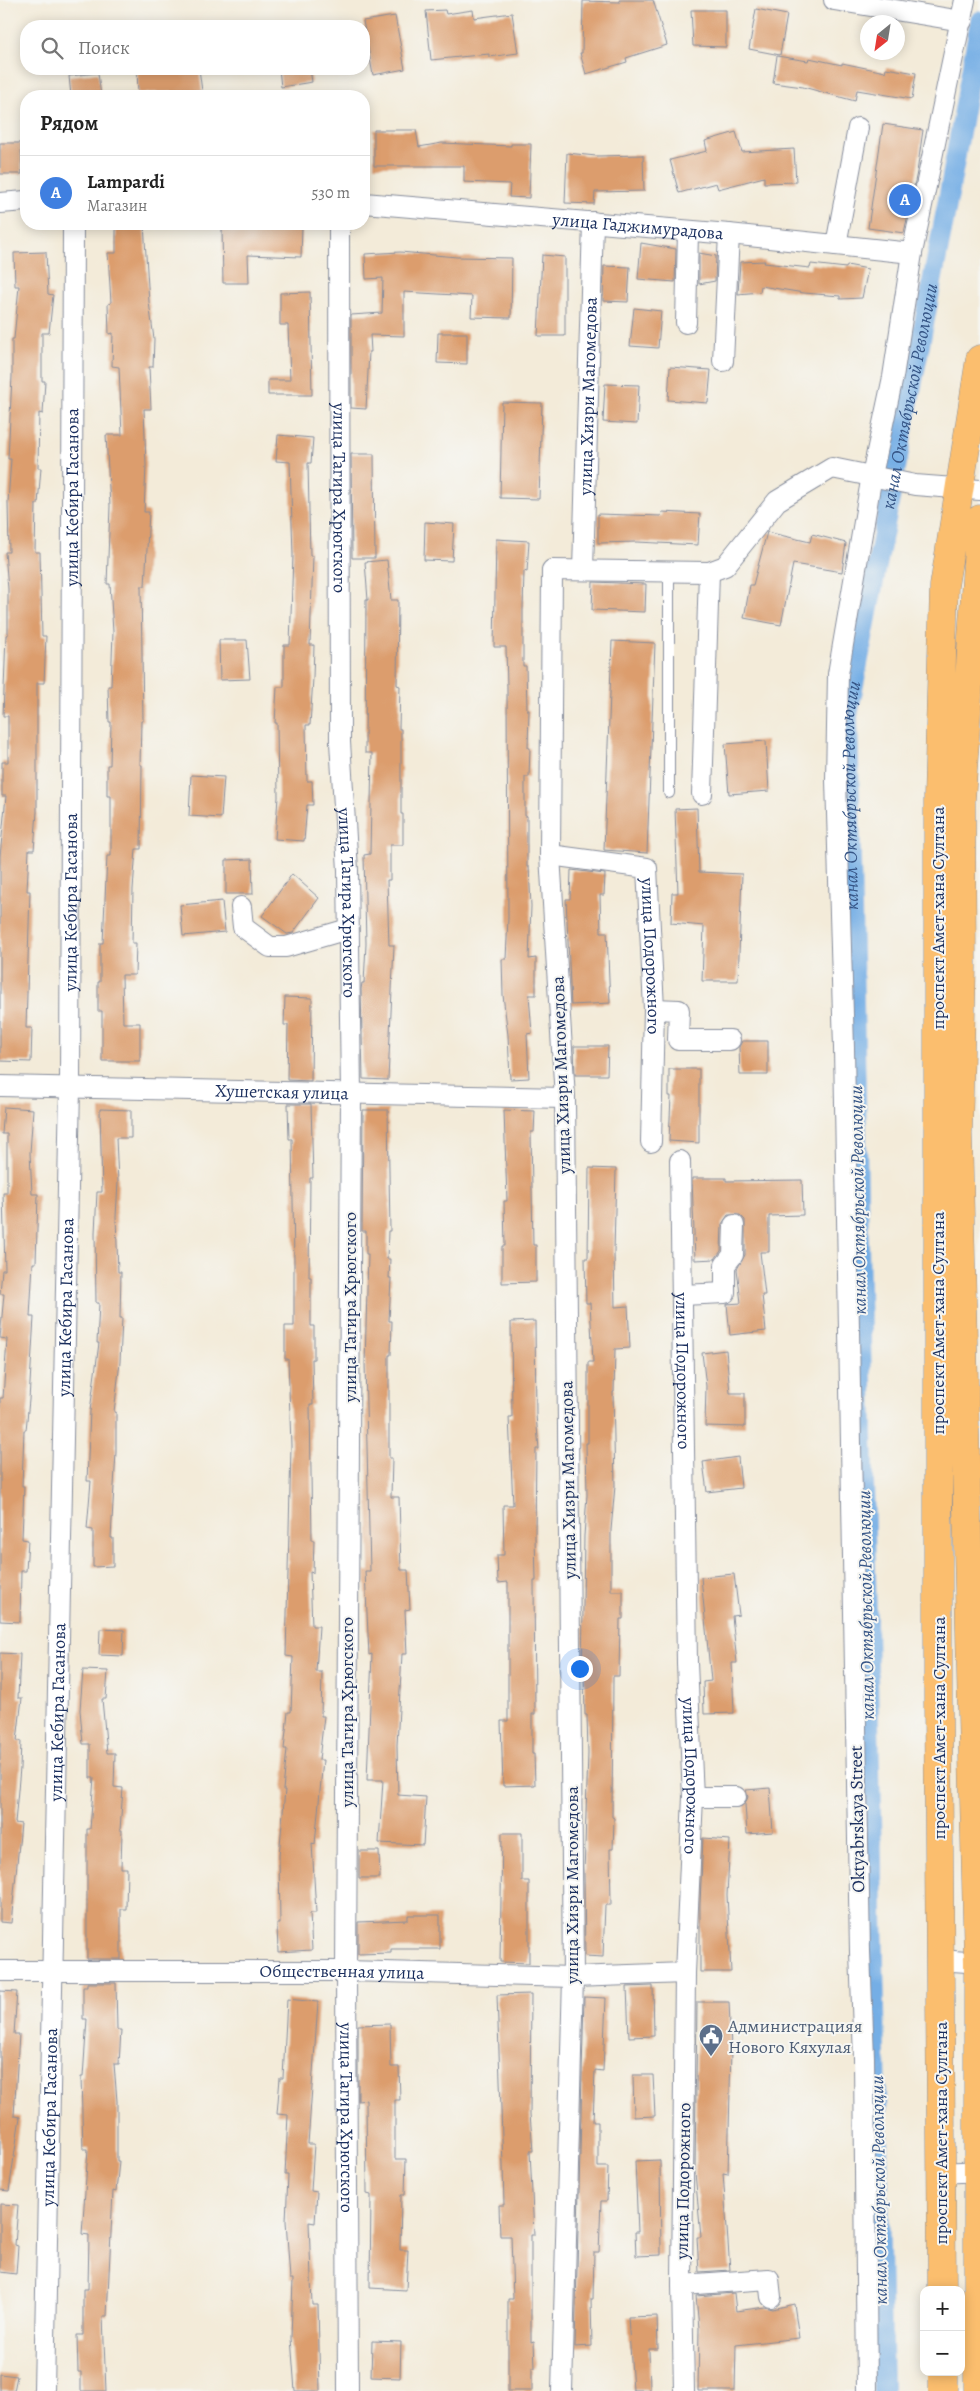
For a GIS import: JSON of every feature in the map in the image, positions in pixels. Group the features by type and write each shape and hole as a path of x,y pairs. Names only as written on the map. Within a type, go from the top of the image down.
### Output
{"main road":[{"name":"проспект Амет-хана Султана","path":"942,2286 938,797 944,586 971,489 980,359"},
{"path":"978,2391 979,1963 958,1134 962,967 961,800 977,590 980,519"},
{"path":"943,2376 943,2391"}],"street":[{"path":"834,0 962,21"},
{"name":"Oktyabrskaya Street","path":"868,2391 864,2058 859,1942 845,1058 836,780 838,674 872,475 894,377 912,253 965,0"},
{"path":"836,245 858,128"},
{"path":"0,203 20,202"},
{"name":"улица Гаджимурадова","path":"370,203 729,234 912,253"},
{"name":"улица Хизри Магомедова","path":"562,2391 573,1977 564,1098 550,855 552,570 583,570 593,222"},
{"name":"улица Кебира Гасанова","path":"44,2391 70,1087 73,230"},
{"name":"улица Тагира Хрюгского","path":"339,230 340,742 348,870 351,1093 346,1971 348,2391"},
{"path":"686,323 688,231"},
{"path":"723,361 729,234"},
{"path":"583,570 709,572 725,566 777,501 832,468 915,485 971,489"},
{"path":"702,794 709,572"},
{"path":"944,586 977,590"},
{"name":"улица Подорожного","path":"550,855 646,868 654,1009 651,1142"},
{"path":"241,907 243,928 270,947 286,947 348,928"},
{"path":"654,1009 679,1010 678,1040 730,1040"},
{"name":"Хушетская улица","path":"0,1086 564,1098"},
{"name":"улица Подорожного","path":"680,1161 687,1663 693,1796 685,1973 682,2284 684,2391"},
{"path":"682,1295 725,1293 725,1265 733,1255 734,1225"},
{"path":"693,1796 736,1797"},
{"path":"940,1960 979,1963"},
{"name":"Общественная улица","path":"0,1971 346,1971 573,1977 685,1973"},
{"path":"941,2174 979,2172"},
{"path":"682,2284 768,2279 771,2297"}],"lane":[{"path":"668,793 669,571"}],"building":[{"path":"619,0 653,0 667,45 626,58 627,62 586,74 580,53 582,53 583,1 620,2"},
{"path":"756,9 787,15 780,55 749,49"},
{"path":"445,10 446,14 473,10 474,18 512,13 518,53 489,57 489,54 431,60 426,11"},
{"path":"691,10 726,10 726,47 693,46"},
{"path":"395,16 405,69 373,75 370,59 369,20"},
{"path":"777,56 808,61 809,58 885,72 886,68 916,73 912,99 857,90 855,101 803,87 773,83"},
{"path":"98,75 100,90 70,90 69,76"},
{"path":"137,75 200,75 202,90 138,90"},
{"path":"280,75 311,75 312,82 281,87"},
{"path":"883,124 923,130 917,172 904,233 868,228"},
{"path":"374,130 416,130 419,147 442,143 511,146 511,144 531,144 529,198 509,197 510,184 464,182 464,166 374,166"},
{"path":"736,132 742,152 794,149 796,182 764,183 764,177 718,189 716,183 679,193 670,160 707,151 705,141"},
{"path":"0,143 20,143 20,174 0,174"},
{"path":"567,153 596,156 643,155 644,191 595,192 594,204 565,203"},
{"path":"116,230 144,230 149,302 154,339 153,367 149,367 151,409 144,409 146,465 144,512 149,512 145,586 141,586 143,721 141,721 140,765 142,765 141,849 136,849 133,889 132,943 136,943 135,975 122,975 123,1023 140,1023 140,1061 102,1061 102,1011 98,1011 100,943 103,943 107,856 111,856 111,796 107,796 107,765 110,765 111,722 109,722 108,686 111,686 113,632 110,584 107,584 110,506 106,435 122,435 119,367 112,366 113,333 109,334 108,304 111,303 108,253 116,253"},
{"path":"222,230 302,230 301,257 248,255 249,283 223,283"},
{"path":"641,243 676,249 675,282 638,279"},
{"path":"46,252 48,294 53,295 49,333 42,333 42,381 45,381 43,414 39,413 38,468 41,468 38,504 36,504 35,552 40,552 42,636 46,636 44,683 37,683 37,812 34,850 29,850 27,891 30,891 26,1028 32,1028 31,1062 0,1061 0,856 6,796 2,796 2,762 8,762 8,716 3,716 6,635 8,635 8,589 5,552 9,552 8,502 11,459 8,459 12,339 14,339 19,286 15,286 14,253"},
{"path":"400,252 457,257 512,258 511,318 471,317 472,296 404,292 404,336 370,335 371,352 369,352 366,409 351,408 351,315 382,313 383,278 366,279 365,254"},
{"path":"699,253 716,256 715,281 699,284"},
{"path":"542,255 565,257 565,336 538,336"},
{"path":"765,261 764,263 810,268 811,264 846,268 847,265 868,269 862,298 840,299 840,296 804,293 761,286 760,292 738,294 740,262"},
{"path":"604,266 630,267 628,302 603,301"},
{"path":"310,292 312,395 268,395 268,380 290,380 288,325 280,325 280,293"},
{"path":"634,308 661,311 658,348 630,346"},
{"path":"438,333 467,333 467,364 437,363"},
{"path":"670,367 711,370 708,403 668,400"},
{"path":"605,384 639,385 637,424 603,422"},
{"path":"502,402 542,403 539,499 500,498"},
{"path":"278,435 313,438 311,463 308,463 310,556 313,556 310,645 314,645 310,725 306,725 307,781 312,781 313,805 307,805 304,841 275,839 278,797 277,723 275,723 277,687 284,687 284,645 290,645 293,555 290,462 276,461"},
{"path":"351,454 374,454 375,558 352,558"},
{"path":"662,512 700,514 698,545 637,542 598,543 598,514 661,516"},
{"path":"425,522 454,524 452,561 424,560"},
{"path":"767,532 810,542 812,534 846,543 842,572 793,564 781,625 744,618 750,585 753,585"},
{"path":"496,539 529,541 527,572 524,571 523,609 523,666 526,666 527,710 529,710 528,748 530,748 529,777 525,777 525,816 527,816 527,867 529,867 531,906 529,959 536,958 536,995 529,995 532,1033 527,1034 529,1078 510,1079 502,959 506,959 508,918 506,647 494,647"},
{"path":"387,560 391,600 398,600 397,685 400,686 399,729 401,729 401,814 403,814 403,845 390,845 390,880 387,880 389,945 394,945 388,1080 363,1079 361,989 362,983 364,983 366,944 364,855 370,854 372,753 365,753 366,600 368,600 365,562"},
{"path":"593,582 646,584 645,612 592,610"},
{"path":"219,640 247,640 250,679 220,680"},
{"path":"612,641 655,643 647,853 604,850"},
{"path":"766,741 769,791 729,794 725,744"},
{"path":"191,775 224,777 221,818 189,816"},
{"path":"697,808 699,872 742,874 738,981 702,981 704,926 671,923 672,893 678,893 675,809"},
{"path":"252,859 253,894 226,894 226,860"},
{"path":"571,870 605,874 604,895 600,895 601,932 607,932 610,1003 571,1005 566,899 570,899"},
{"path":"292,874 319,898 293,933 287,934 262,916"},
{"path":"222,901 225,932 183,936 180,905"},
{"path":"285,997 312,998 311,1081 287,1080 288,1025 284,1025"},
{"path":"742,1041 768,1041 768,1075 740,1075 739,1047"},
{"path":"574,1046 608,1046 607,1075 575,1075"},
{"path":"669,1069 699,1069 699,1143 669,1141 671,1096 669,1096"},
{"path":"288,1104 311,1104 313,1178 310,1178 309,1277 311,1277 311,1326 314,1326 314,1359 312,1359 313,1405 310,1405 312,1540 314,1540 313,1573 310,1572 312,1626 319,1626 316,1672 322,1672 321,1716 324,1716 319,1760 323,1760 315,1844 312,1843 316,1913 310,1913 312,1950 278,1952 277,1924 280,1924 279,1856 287,1749 284,1749 288,1712 291,1712 293,1657 286,1656 291,1446 288,1359 285,1359 285,1326 294,1326 292,1139 289,1139"},
{"path":"4,1107 33,1109 30,1153 32,1194 38,1194 36,1263 33,1263 30,1317 34,1317 29,1400 26,1430 24,1430 22,1486 24,1486 22,1539 28,1540 26,1571 21,1571 20,1622 0,1621 0,1398 3,1398 7,1339 0,1338 4,1294 0,1294 2,1270 5,1270 3,1193 7,1193 7,1134 2,1134"},
{"path":"100,1109 131,1110 131,1138 116,1138 118,1182 116,1217 118,1272 121,1272 120,1318 122,1318 120,1362 114,1412 116,1412 116,1452 111,1538 113,1538 113,1566 93,1567 93,1530 87,1529 91,1481 87,1481 90,1411 99,1343 97,1343 99,1303 96,1303 95,1233 97,1192 102,1192"},
{"path":"363,1110 388,1110 390,1231 388,1231 387,1259 390,1259 389,1278 391,1278 389,1321 392,1321 391,1355 389,1355 389,1458 392,1458 391,1497 399,1497 401,1570 408,1570 410,1609 405,1610 407,1654 402,1654 397,1745 398,1795 426,1797 423,1845 379,1843 383,1780 367,1780 372,1654 369,1655 365,1571 370,1571 365,1363 368,1254 366,1254 366,1231 362,1231"},
{"path":"504,1110 535,1111 534,1132 531,1132 533,1245 536,1245 536,1282 502,1283 502,1246 505,1246 504,1201 507,1201"},
{"path":"589,1168 616,1169 615,1307 628,1306 630,1348 615,1349 613,1392 615,1486 611,1530 611,1591 623,1591 623,1619 620,1619 619,1676 613,1676 613,1849 610,1849 611,1905 605,1905 603,1957 585,1956 584,1874 588,1753 584,1675 582,1675 584,1536 587,1495 586,1443 588,1443 588,1362 593,1362 590,1303 586,1303 585,1258 588,1258"},
{"path":"692,1178 726,1178 726,1181 802,1180 803,1215 769,1216 769,1252 760,1252 765,1295 762,1295 766,1331 730,1335 727,1304 741,1303 737,1269 745,1255 745,1220 740,1215 728,1215 722,1224 721,1251 715,1259 695,1260"},
{"path":"535,1321 536,1415 539,1449 536,1449 536,1581 534,1581 535,1714 532,1714 532,1754 534,1754 535,1785 503,1786 501,1721 508,1721 508,1582 498,1583 497,1555 504,1555 503,1505 513,1505 509,1417 512,1417 511,1322"},
{"path":"726,1350 730,1393 745,1393 745,1427 705,1426 706,1386 702,1353"},
{"path":"738,1457 741,1488 707,1492 703,1462"},
{"path":"734,1574 739,1615 732,1616 737,1663 732,1663 734,1713 704,1714 703,1682 711,1681 701,1577"},
{"path":"100,1629 124,1630 123,1656 99,1655"},
{"path":"0,1653 20,1654 18,1698 22,1698 17,1741 21,1741 15,1823 21,1824 11,1923 0,1922"},
{"path":"83,1670 108,1671 106,1699 102,1699 107,1753 115,1753 114,1787 123,1788 120,1830 122,1830 121,1868 127,1868 126,1909 121,1909 121,1959 87,1959 87,1829 90,1829 94,1778 90,1778 90,1744 83,1744 80,1710"},
{"path":"770,1788 773,1832 747,1834 745,1804 748,1797 746,1790"},
{"path":"502,1833 522,1833 522,1881 529,1881 529,1963 500,1962"},
{"path":"703,1838 730,1840 727,1895 731,1972 700,1972 700,1904"},
{"path":"359,1851 379,1851 380,1878 359,1878"},
{"path":"408,1915 440,1915 440,1949 391,1949 391,1953 358,1954 358,1922 408,1920"},
{"path":"87,1983 116,1983 117,2030 121,2030 119,2064 114,2064 117,2101 117,2161 119,2161 116,2192 113,2191 107,2316 103,2316 106,2391 81,2391 81,2372 78,2372 77,2335 83,2335 83,2289 88,2289 89,2235 82,2234 88,2149 83,2149 81,2077 83,2077 87,2019 83,2019 83,1987 87,1987"},
{"path":"653,1986 654,2036 629,2037 627,1987"},
{"path":"0,1991 17,1992 14,2034 19,2034 14,2116 20,2117 9,2191 0,2190"},
{"path":"531,1994 530,2114 533,2151 530,2151 534,2235 531,2235 531,2342 534,2341 535,2368 532,2368 532,2391 508,2391 508,2299 513,2299 511,2236 500,2236 499,2205 504,2205 497,1995"},
{"path":"584,1997 606,1998 603,2071 595,2070 593,2122 598,2122 598,2167 608,2167 607,2201 601,2201 599,2252 594,2252 593,2299 591,2299 592,2346 575,2347"},
{"path":"287,1999 318,2002 308,2144 314,2144 311,2191 317,2192 315,2223 309,2222 312,2305 318,2305 320,2391 295,2391 291,2338 293,2279 290,2279 286,2221 288,2175 285,2175 288,2115 277,2114 280,2078 283,2078"},
{"path":"697,2002 729,2002 731,2048 728,2174 723,2173 730,2270 699,2272 697,2237 701,2237 695,2173"},
{"path":"390,2024 391,2067 399,2067 400,2100 395,2100 395,2159 406,2159 405,2195 401,2195 400,2250 408,2250 406,2290 370,2288 371,2195 367,2194 366,2100 358,2101 358,2025"},
{"path":"633,2075 653,2075 655,2116 634,2117"},
{"path":"660,2160 661,2255 636,2256 635,2232 638,2232 635,2161"},
{"path":"0,2204 18,2205 15,2245 18,2246 16,2274 0,2272"},
{"path":"734,2293 736,2311 765,2307 773,2309 794,2304 799,2338 736,2345 735,2391 698,2391 699,2328 696,2296"},
{"path":"657,2316 658,2349 649,2349 650,2390 633,2390 628,2317"},
{"path":"372,2341 401,2342 400,2378 371,2377"},
{"path":"0,2374 17,2376 14,2391 0,2391"}],"waterway":[{"name":"канал Октябрьской Революции","path":"883,2391 848,715 947,205 980,21"}],"place":[{"name":"Lampardi","path":"905,200"},
{"name":"Администрацияя Нового Кяхулая","path":"711,2057"}]}
